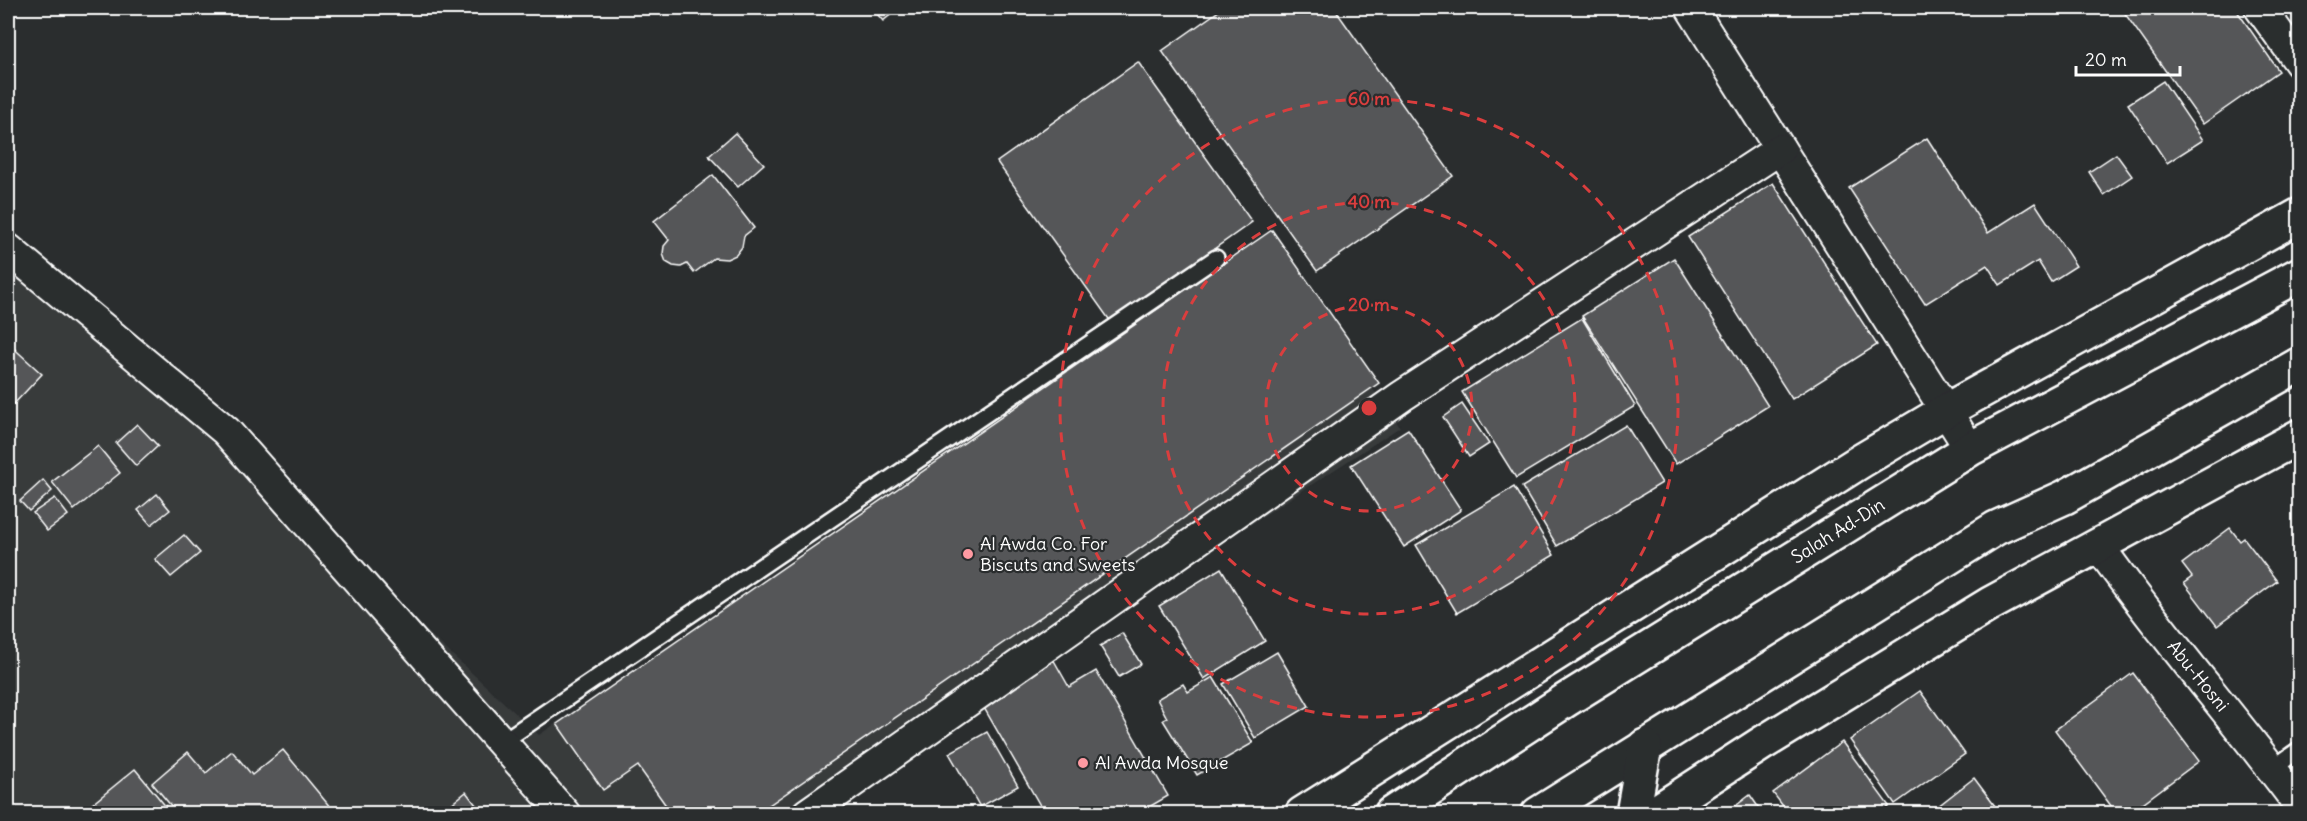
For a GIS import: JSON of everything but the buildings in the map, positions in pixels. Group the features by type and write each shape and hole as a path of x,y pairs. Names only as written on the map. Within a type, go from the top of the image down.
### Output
{"main road":[{"path":"1302,813 1861,461 1947,410 2300,215"},
{"name":"Salah Ad-Din","path":"1391,813 1566,700 1971,449 2300,274"},
{"path":"1538,813 1996,528 2065,497 2300,364"},
{"path":"1653,813 1990,604 2300,436"},
{"path":"1633,813 1645,746"}],"street":[{"path":"1690,8 1971,449"},
{"path":"2260,8 2300,63"},
{"path":"807,813 1402,396 1780,148"},
{"path":"8,249 226,431 565,813"},
{"name":"Abu-Hosni","path":"2098,545 2138,602 2300,806"}],"lane":[{"path":"502,742 1216,258"},
{"path":"2272,769 2300,749"}],"shaded area":[{"path":"1263,236 1400,427 807,813 8,813 8,244 539,735"}],"place":[{"name":"Al Awda Co. For Biscuts and Sweets","path":"968,554"},
{"name":"Al Awda Mosque","path":"1083,763"}]}
